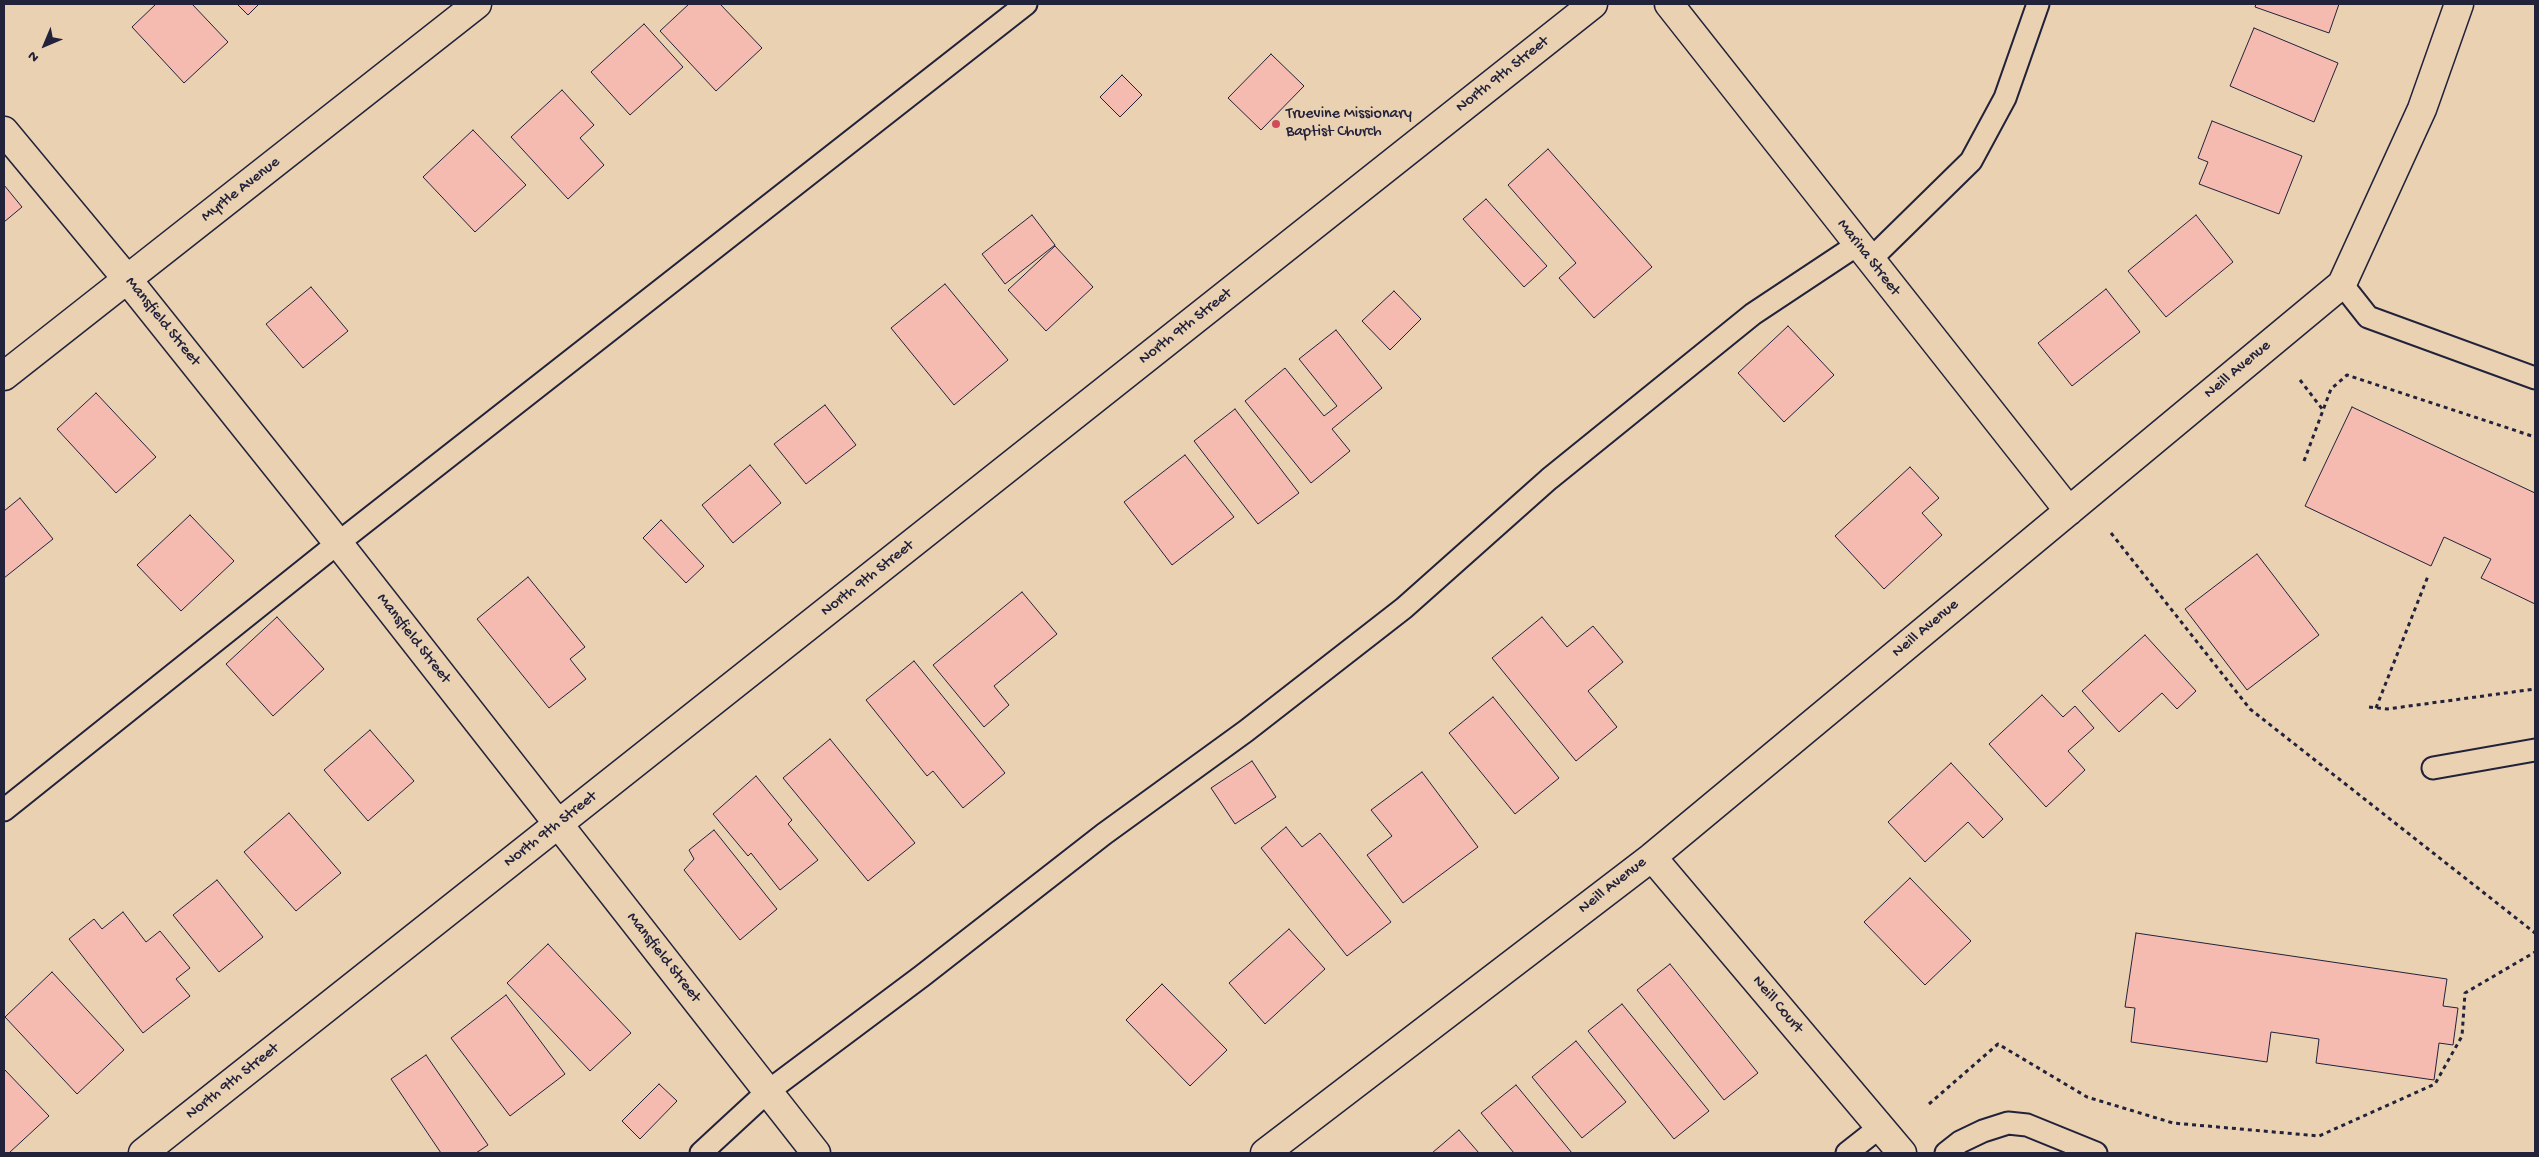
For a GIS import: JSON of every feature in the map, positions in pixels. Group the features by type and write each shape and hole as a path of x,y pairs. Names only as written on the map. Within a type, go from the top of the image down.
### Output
{"street":[{"name":"Myrtle Avenue","path":"4,376 478,4"},
{"name":"North 9th Street","path":"143,1153 1593,4"},
{"name":"Marina Street","path":"1669,4 2069,511"},
{"name":"Neill Avenue","path":"1265,1153 1652,857 2342,284 2422,109 2459,4"},
{"name":"Mansfield Street","path":"4,131 127,279 338,543 816,1153"},
{"name":"Neill Court","path":"1652,857 1902,1153"}],"lane":[{"path":"4,810 338,543 1026,4"},
{"path":"701,1153 767,1092 922,976 1104,834 1246,731 1404,608 1549,479 1753,314 1864,252 1971,161 2005,98 2038,4"},
{"path":"2342,284 2368,317 2535,378"},
{"path":"2433,768 2535,750"},
{"path":"1946,1153 1960,1142 1983,1131 2008,1123 2028,1125 2096,1153"},
{"path":"1847,1153 1880,1127"}],"path":[{"path":"2304,461 2331,389 2346,375 2535,437"},
{"path":"2300,380 2323,410"},
{"path":"2111,533 2250,709 2535,933"},
{"path":"2376,708 2428,576"},
{"path":"2369,707 2387,709 2535,689"},
{"path":"1929,1104 1998,1044 2087,1097 2174,1123 2319,1136 2435,1084 2462,1036 2465,993 2535,952"}],"building":[{"path":"156,4 192,4 228,42 184,83 132,27"},
{"path":"237,4 259,4 248,15"},
{"path":"689,4 720,4 762,48 716,91 660,31"},
{"path":"2256,4 2339,4 2329,33 2255,7"},
{"path":"644,24 683,67 630,115 591,72"},
{"path":"2254,28 2338,63 2314,122 2230,86"},
{"path":"1271,54 1304,86 1261,130 1228,98"},
{"path":"1122,75 1142,95 1120,117 1100,97"},
{"path":"562,90 594,125 580,138 604,165 568,199 511,137"},
{"path":"2212,121 2302,156 2279,214 2199,184 2208,162 2198,158"},
{"path":"473,130 526,185 475,232 423,177"},
{"path":"1548,149 1652,267 1594,318 1559,278 1576,263 1508,185"},
{"path":"4,185 22,207 4,222"},
{"path":"1486,199 1547,266 1524,287 1463,219"},
{"path":"1032,215 1055,245 1005,284 982,254"},
{"path":"2196,215 2233,262 2166,317 2128,271"},
{"path":"1055,246 1093,287 1046,331 1008,290"},
{"path":"945,284 1008,360 954,405 891,328"},
{"path":"311,287 348,331 303,368 266,324"},
{"path":"2106,289 2140,332 2072,386 2038,343"},
{"path":"1394,291 1421,319 1390,350 1362,321"},
{"path":"1788,326 1834,375 1784,422 1738,373"},
{"path":"1336,330 1382,388 1332,429 1350,451 1311,483 1245,401 1285,368 1324,416 1337,406 1299,359"},
{"path":"96,393 156,457 116,493 57,429"},
{"path":"825,405 856,445 806,484 774,444"},
{"path":"2352,407 2535,493 2535,604 2481,578 2491,559 2444,537 2431,566 2305,506"},
{"path":"1235,409 1299,493 1258,524 1194,441"},
{"path":"1185,455 1234,517 1172,565 1124,502"},
{"path":"750,465 781,503 733,543 702,505"},
{"path":"1910,467 1939,498 1922,513 1942,535 1884,589 1835,536"},
{"path":"20,498 53,539 4,578 4,511"},
{"path":"190,515 234,561 181,611 137,565"},
{"path":"661,520 704,566 686,583 643,538"},
{"path":"2257,554 2319,635 2247,690 2185,609"},
{"path":"528,577 585,647 570,659 586,679 549,708 477,619"},
{"path":"1022,592 1057,634 994,686 1009,705 984,727 933,665"},
{"path":"277,617 324,669 273,716 226,664"},
{"path":"1542,617 1567,647 1593,626 1623,662 1588,691 1617,727 1576,761 1492,658"},
{"path":"2145,635 2196,691 2177,709 2162,693 2119,732 2082,691"},
{"path":"914,661 1005,773 963,808 933,771 927,776 866,700"},
{"path":"2042,695 2063,717 2075,706 2094,728 2068,751 2085,770 2046,807 1989,744"},
{"path":"1493,697 1559,778 1515,814 1449,733"},
{"path":"370,730 414,781 368,821 324,770"},
{"path":"830,739 915,843 868,881 783,778"},
{"path":"1252,761 1276,797 1235,824 1211,788"},
{"path":"1951,763 2003,819 1983,838 1968,822 1925,862 1888,822"},
{"path":"1422,772 1478,847 1403,903 1367,855 1392,836 1371,810"},
{"path":"756,776 792,820 788,824 818,860 780,890 751,853 748,856 713,814"},
{"path":"289,813 341,873 296,911 244,852"},
{"path":"1286,827 1302,847 1320,833 1391,922 1347,956 1261,848"},
{"path":"714,830 777,909 740,940 684,870 694,859 689,850"},
{"path":"1910,878 1971,941 1925,985 1864,922"},
{"path":"217,880 263,937 219,972 173,915"},
{"path":"123,912 146,942 160,931 190,968 176,979 190,996 143,1033 69,939 94,919 102,929"},
{"path":"1289,929 1325,969 1265,1024 1229,983"},
{"path":"2136,933 2447,979 2443,1006 2458,1008 2453,1045 2439,1043 2434,1080 2316,1063 2319,1039 2271,1032 2267,1062 2131,1042 2135,1008 2125,1007"},
{"path":"548,944 631,1033 590,1071 507,983"},
{"path":"1670,964 1758,1073 1724,1100 1637,990"},
{"path":"52,972 124,1050 77,1094 5,1017"},
{"path":"1162,984 1227,1050 1190,1086 1126,1020"},
{"path":"506,995 565,1074 510,1116 451,1038"},
{"path":"1622,1004 1709,1111 1674,1139 1588,1031"},
{"path":"1576,1041 1626,1102 1582,1138 1532,1077"},
{"path":"426,1055 488,1145 476,1153 441,1153 391,1079"},
{"path":"4,1069 49,1116 9,1153 4,1153"},
{"path":"659,1084 677,1101 640,1139 622,1121"},
{"path":"1516,1085 1572,1153 1514,1153 1481,1113"},
{"path":"1459,1130 1479,1153 1432,1153"}],"place":[{"name":"Truevine Missionary Baptist Church","path":"1276,124"}]}
